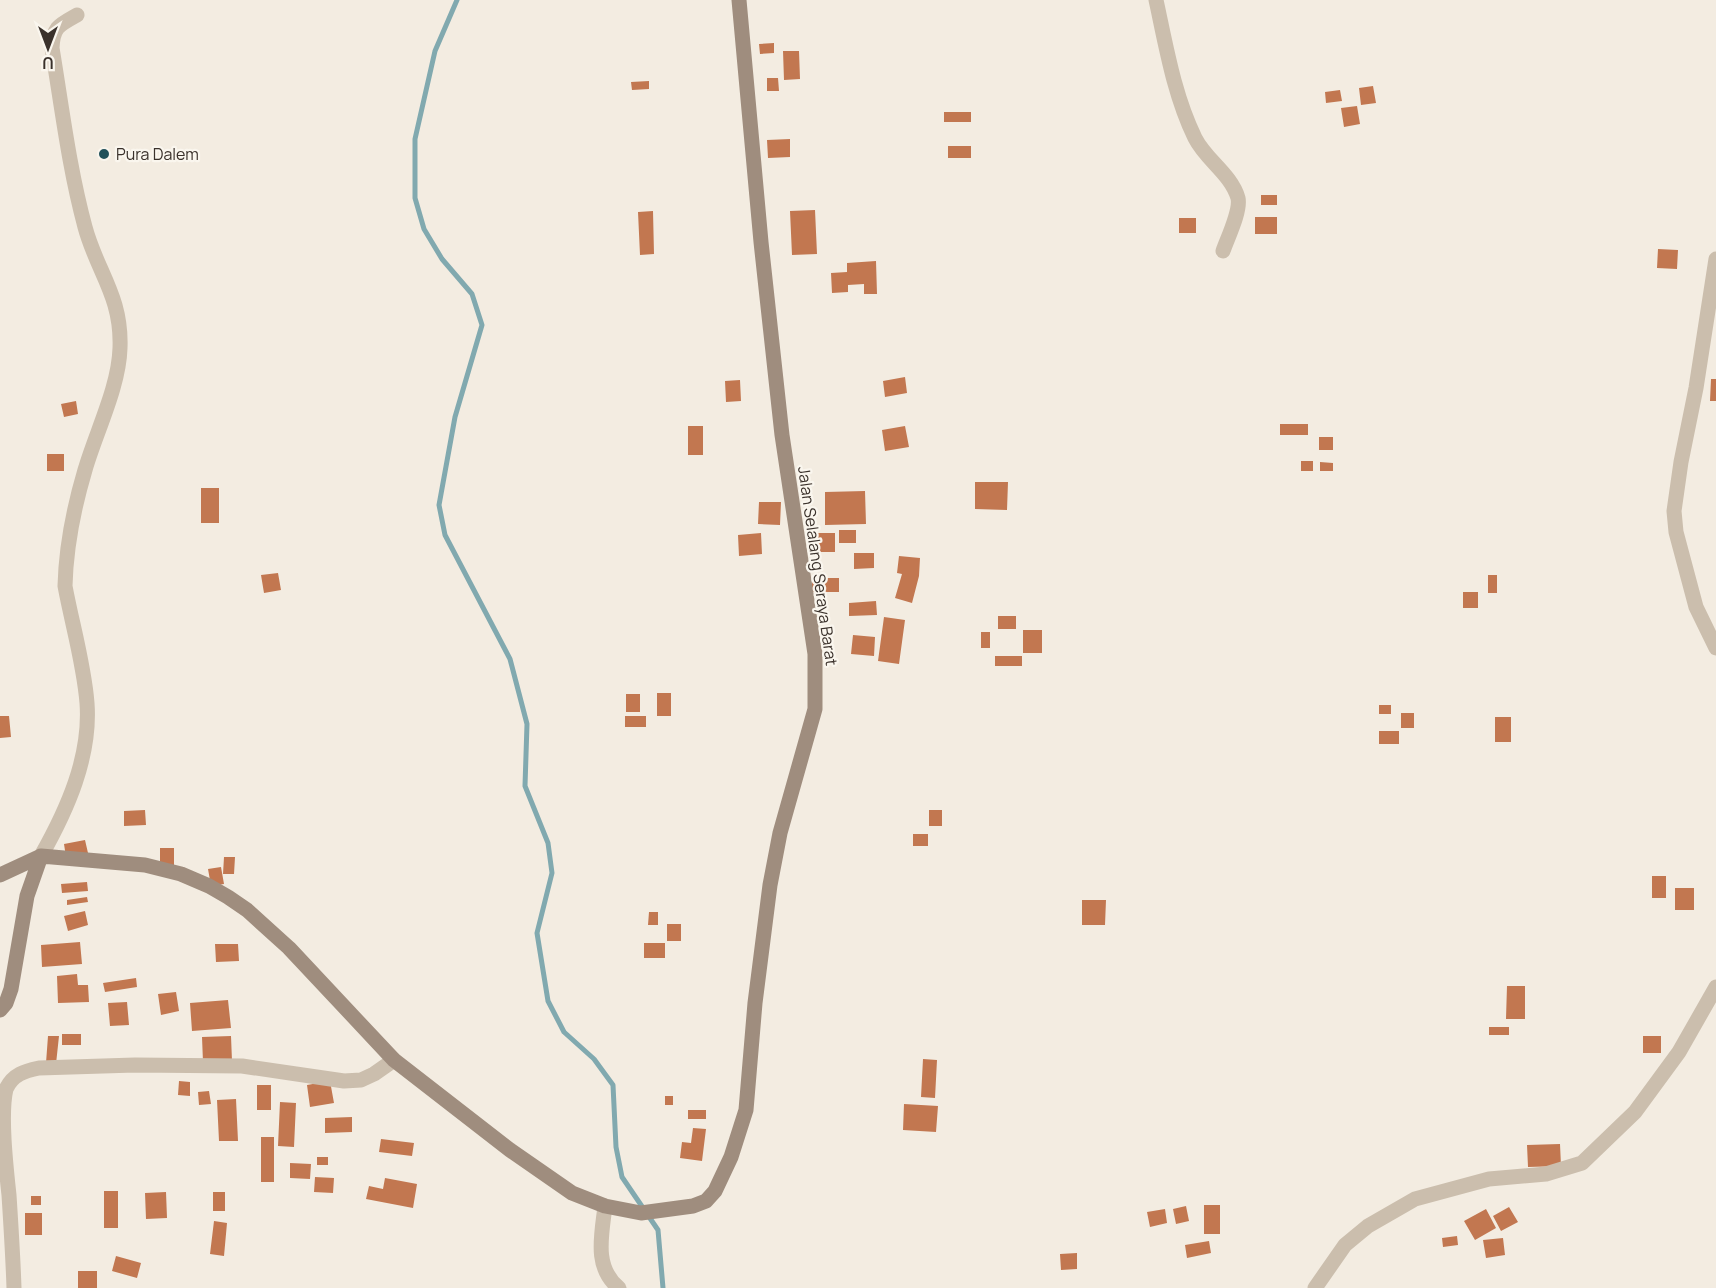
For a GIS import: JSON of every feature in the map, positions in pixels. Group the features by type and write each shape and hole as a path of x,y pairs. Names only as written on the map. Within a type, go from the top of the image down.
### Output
{"street":[{"name":"Jalan Selalang Seraya Barat","path":"41,856 146,865 181,874 209,886 247,910 307,967 394,1060 510,1150 572,1193 605,1206 641,1213 693,1206 706,1201 715,1191 731,1157 746,1110 755,1003 770,885 780,833 815,709 815,654 782,435 761,242 739,0"},
{"path":"1156,0 1174,80 1194,136 1220,168 1238,200 1238,208 1223,251"},
{"path":"0,1010 6,1003 11,989 27,896 41,856 56,831 76,780 85,748 87,704 65,586 66,567 69,538 85,470 111,392 120,351 120,328 113,295 85,229 74,182 52,48 52,34 60,24 76,15"},
{"path":"1716,259 1674,511 1676,532 1696,607 1716,648"},
{"path":"0,875 41,856"},
{"path":"1315,1288 1345,1245 1368,1226 1415,1199 1489,1179 1546,1174 1582,1163 1635,1112 1679,1052 1716,987"},
{"path":"14,1288 1,1109 7,1087 14,1077 22,1072 39,1068 209,1065 274,1070 344,1081 362,1080 394,1060"},
{"path":"605,1206 600,1250 602,1262 610,1281 619,1288"}],"building":[{"path":"774,43 774,53 760,54 759,44"},
{"path":"783,51 799,51 800,79 784,80"},
{"path":"767,78 778,78 779,91 767,91"},
{"path":"649,81 649,89 632,90 631,82"},
{"path":"1373,86 1376,103 1361,105 1359,88"},
{"path":"1340,90 1342,101 1326,103 1325,92"},
{"path":"1357,106 1360,124 1344,127 1341,108"},
{"path":"944,112 971,112 971,122 944,122"},
{"path":"790,139 790,157 768,158 767,140"},
{"path":"948,146 971,146 971,158 948,158"},
{"path":"1261,195 1277,195 1277,205 1261,205"},
{"path":"815,210 817,254 792,255 790,211"},
{"path":"653,211 654,254 640,255 638,212"},
{"path":"1255,217 1277,217 1277,234 1255,234"},
{"path":"1179,218 1196,218 1196,233 1179,233"},
{"path":"1658,249 1678,250 1677,269 1657,268"},
{"path":"876,261 877,294 864,294 864,284 848,285 848,292 832,293 831,273 847,272 847,263"},
{"path":"905,377 907,393 885,397 883,381"},
{"path":"1711,379 1716,379 1716,401 1710,401"},
{"path":"740,380 741,401 726,402 725,381"},
{"path":"76,401 78,414 64,417 61,404"},
{"path":"1280,424 1308,424 1308,435 1280,435"},
{"path":"688,426 703,426 703,455 688,455"},
{"path":"905,426 909,447 885,451 882,430"},
{"path":"1319,437 1333,437 1333,450 1319,450"},
{"path":"47,454 64,454 64,471 47,471"},
{"path":"1301,461 1313,461 1313,471 1301,471"},
{"path":"1320,462 1333,463 1333,471 1320,471"},
{"path":"975,482 1008,482 1007,510 975,509"},
{"path":"201,488 219,488 219,523 201,523"},
{"path":"865,491 866,524 825,525 825,492"},
{"path":"759,502 781,502 780,525 758,524"},
{"path":"839,530 856,530 856,543 839,543"},
{"path":"761,533 762,554 739,556 738,535"},
{"path":"809,533 835,533 835,552 809,552"},
{"path":"854,553 874,553 874,568 854,569"},
{"path":"899,556 920,558 919,576 912,603 895,598 902,574 897,573"},
{"path":"278,573 281,590 264,593 261,575"},
{"path":"1488,575 1497,575 1497,593 1488,593"},
{"path":"812,578 839,578 839,592 812,592"},
{"path":"1463,592 1478,592 1478,608 1463,608"},
{"path":"876,601 877,615 849,616 849,603"},
{"path":"998,616 1016,616 1016,629 998,629"},
{"path":"884,617 905,620 899,664 878,661"},
{"path":"1023,630 1042,630 1042,653 1023,653"},
{"path":"981,632 990,632 990,648 981,648"},
{"path":"853,635 875,637 874,656 851,654"},
{"path":"995,656 1022,656 1022,666 995,666"},
{"path":"657,693 671,693 671,716 657,716"},
{"path":"626,694 640,694 640,712 626,712"},
{"path":"1379,705 1391,705 1391,714 1379,714"},
{"path":"1401,713 1414,713 1414,728 1401,728"},
{"path":"0,716 9,716 11,737 0,738"},
{"path":"625,716 646,716 646,727 625,727"},
{"path":"1495,717 1511,717 1511,742 1495,742"},
{"path":"1379,731 1399,731 1399,744 1379,744"},
{"path":"145,810 146,825 124,826 124,811"},
{"path":"929,810 942,810 942,826 929,826"},
{"path":"913,834 928,834 928,846 913,846"},
{"path":"85,840 88,853 66,857 64,844"},
{"path":"160,848 174,848 174,868 160,868"},
{"path":"224,857 235,857 234,874 223,874"},
{"path":"221,867 224,884 211,886 208,869"},
{"path":"1652,876 1666,876 1666,898 1652,898"},
{"path":"87,882 88,891 62,893 61,884"},
{"path":"1675,888 1694,888 1694,910 1675,910"},
{"path":"87,897 88,902 67,905 67,900"},
{"path":"1082,900 1106,900 1105,925 1082,925"},
{"path":"85,911 88,925 68,931 64,916"},
{"path":"649,912 658,912 658,925 648,925"},
{"path":"667,924 681,924 681,941 667,941"},
{"path":"80,942 82,964 42,967 41,945"},
{"path":"644,943 665,943 665,958 644,958"},
{"path":"215,944 238,944 239,961 216,962"},
{"path":"77,974 78,985 88,985 89,1002 58,1003 57,976"},
{"path":"136,978 137,987 105,992 103,983"},
{"path":"1507,986 1525,986 1525,1019 1506,1019"},
{"path":"176,992 179,1011 161,1015 158,994"},
{"path":"228,1000 231,1028 192,1031 190,1003"},
{"path":"127,1002 129,1025 110,1026 108,1003"},
{"path":"1489,1027 1509,1027 1509,1035 1489,1035"},
{"path":"62,1034 81,1034 81,1045 62,1045"},
{"path":"48,1036 59,1036 56,1064 46,1063"},
{"path":"231,1036 232,1061 203,1062 202,1037"},
{"path":"1643,1036 1661,1036 1661,1053 1643,1053"},
{"path":"923,1059 937,1060 935,1098 921,1097"},
{"path":"179,1081 190,1082 190,1096 178,1095"},
{"path":"330,1081 334,1103 310,1107 307,1085"},
{"path":"257,1085 271,1085 271,1110 257,1110"},
{"path":"209,1091 211,1104 199,1105 198,1092"},
{"path":"665,1096 673,1096 673,1105 665,1105"},
{"path":"236,1099 238,1141 219,1141 217,1100"},
{"path":"280,1102 296,1103 294,1147 278,1146"},
{"path":"904,1104 938,1106 936,1132 903,1130"},
{"path":"688,1110 706,1110 706,1119 688,1119"},
{"path":"352,1117 352,1132 325,1133 325,1118"},
{"path":"693,1128 706,1129 702,1161 680,1158 682,1142 691,1143"},
{"path":"261,1137 274,1137 274,1182 261,1182"},
{"path":"381,1139 414,1143 412,1156 379,1152"},
{"path":"1560,1144 1561,1166 1528,1167 1527,1145"},
{"path":"317,1157 328,1157 328,1165 317,1165"},
{"path":"290,1163 311,1164 310,1179 290,1178"},
{"path":"315,1177 334,1178 333,1193 314,1192"},
{"path":"385,1178 417,1184 413,1208 366,1199 369,1186 383,1189"},
{"path":"104,1191 118,1191 118,1228 104,1228"},
{"path":"166,1192 167,1218 146,1219 145,1193"},
{"path":"213,1192 225,1192 225,1211 213,1211"},
{"path":"31,1196 41,1196 41,1205 31,1205"},
{"path":"1204,1205 1220,1205 1220,1234 1204,1234"},
{"path":"1186,1206 1189,1221 1176,1224 1173,1209"},
{"path":"1509,1207 1518,1222 1501,1231 1493,1216"},
{"path":"1165,1209 1167,1223 1150,1227 1147,1212"},
{"path":"1486,1209 1496,1228 1475,1240 1464,1221"},
{"path":"25,1213 42,1213 42,1235 25,1235"},
{"path":"214,1221 227,1223 224,1256 210,1254"},
{"path":"1457,1236 1458,1245 1443,1247 1442,1238"},
{"path":"1503,1238 1505,1255 1486,1258 1483,1240"},
{"path":"1209,1241 1211,1253 1187,1258 1185,1245"},
{"path":"1077,1253 1077,1269 1061,1270 1060,1254"},
{"path":"116,1256 141,1263 137,1278 112,1271"},
{"path":"78,1271 97,1271 97,1288 78,1288"}],"waterway":[{"path":"457,0 435,51 415,139 415,198 424,229 442,259 472,294 482,325 455,417 439,505 445,535 510,659 527,724 525,786 548,843 552,873 537,933 548,1001 564,1032 594,1059 613,1085 616,1147 622,1177 658,1230 663,1288"}],"place":[{"name":"Pura Dalem","path":"104,154"}]}
